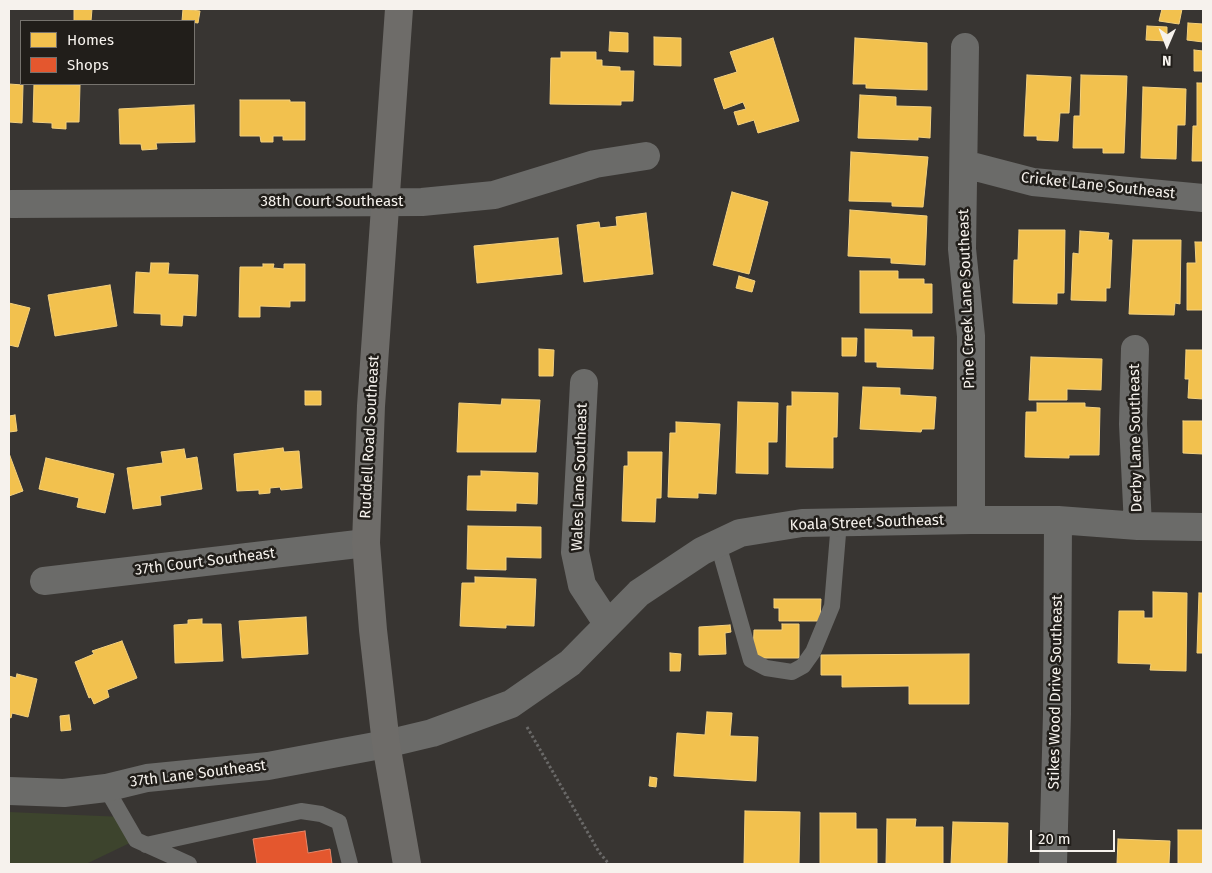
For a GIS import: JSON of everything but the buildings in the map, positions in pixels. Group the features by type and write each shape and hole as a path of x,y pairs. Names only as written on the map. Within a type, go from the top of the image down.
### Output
{"main road":[{"name":"Ruddell Road Southeast","path":"398,9 371,406 366,543 372,630 386,744 407,864"}],"street":[{"name":"Pine Creek Lane Southeast","path":"965,47 962,249 971,336 971,520"},
{"name":"38th Court Southeast","path":"11,204 422,202 494,195 595,164 646,156"},
{"name":"Cricket Lane Southeast","path":"964,164 1033,182 1203,198"},
{"name":"Derby Lane Southeast","path":"1135,349 1133,424 1138,526"},
{"name":"Wales Lane Southeast","path":"584,383 574,552 582,585 607,623"},
{"name":"Koala Street Southeast","path":"386,744 432,733 511,704 570,663 607,623 639,593 718,544 740,533 802,522 1058,520 1138,526 1203,527"},
{"name":"Stikes Wood Drive Southeast","path":"1053,864 1058,520"},
{"name":"37th Court Southeast","path":"44,581 366,543"},
{"name":"37th Lane Southeast","path":"9,791 64,793 106,788 147,778 268,766 386,744"}],"lane":[{"path":"718,544 752,660 766,668 792,672 803,666 813,652 832,606 839,522"},
{"path":"106,788 136,840 189,864"},
{"path":"146,845 301,812 321,814 338,822 350,864"}],"path":[{"path":"511,704 530,732 599,852 609,864"}],"green space":[{"path":"9,812 123,817 136,840 86,864 9,864"}]}
